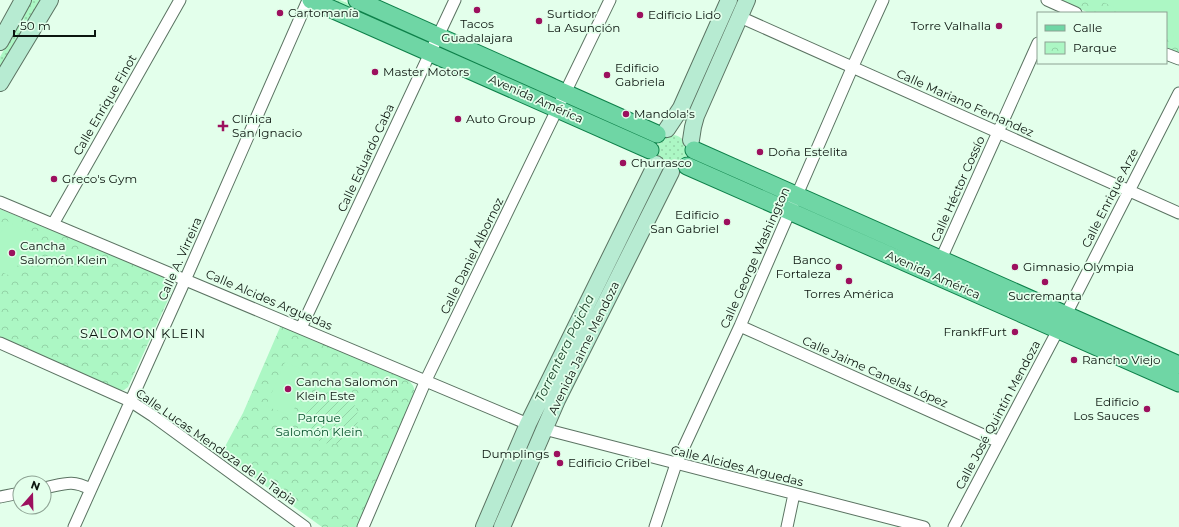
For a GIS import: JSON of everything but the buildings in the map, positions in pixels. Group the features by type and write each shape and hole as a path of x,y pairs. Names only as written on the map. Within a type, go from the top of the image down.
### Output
{"main road":[{"path":"0,42 23,0"},
{"path":"0,84 50,0"},
{"name":"Avenida América","path":"309,0 557,108 653,157"},
{"name":"Avenida América","path":"357,0 565,92 662,132"},
{"path":"729,0 681,108 662,132 652,141 653,157 663,170 671,172 679,171 687,166 692,159 693,126 696,116 748,0"},
{"path":"662,132 678,129 682,131 693,145"},
{"name":"Avenida América","path":"693,145 796,196 1179,365"},
{"name":"Avenida Jaime Mendoza","path":"484,527 528,424 653,157"},
{"name":"Avenida América","path":"687,166 1179,383"},
{"name":"Avenida Jaime Mendoza","path":"502,527 544,429 671,172"}],"street":[{"name":"Calle Enrique Finot","path":"53,224 180,0"},
{"name":"Calle A. Virreira","path":"74,527 309,0"},
{"name":"Calle Eduardo Caba","path":"301,328 455,0"},
{"name":"Calle Daniel Albornoz","path":"363,527 426,380 610,0"},
{"name":"Calle George Washington","path":"655,527 676,464 740,326 883,0"},
{"path":"1051,6 1072,12"},
{"name":"Calle Mariano Fernandez","path":"740,17 853,66 1179,213"},
{"name":"Calle Héctor Cossío","path":"941,259 1037,45"},
{"path":"1167,54 1179,59"},
{"name":"Calle Enrique Arze","path":"1065,315 1179,93"},
{"name":"Calle Alcides Arguedas","path":"0,202 528,424"},
{"name":"Calle José Quintín Mendoza","path":"954,527 1065,315"},
{"name":"Calle Jaime Canelas López","path":"740,326 999,442"},
{"name":"Calle Lucas Mendoza de la Tapia","path":"0,343 130,401 153,416 305,527"},
{"name":"Calle Alcides Arguedas","path":"544,429 924,527"},
{"path":"52,486 72,482 80,483 90,489"},
{"path":"787,527 794,494"},
{"path":"0,498 12,495"}],"green space":[{"path":"32,0 44,0 0,74 0,57"},
{"path":"329,0 340,0 426,38 424,42"},
{"path":"1060,0 1179,0 1179,53 1167,47 1167,12 1087,12"},
{"path":"1179,0 1179,39 1167,33 1167,12 1124,12 1101,1"},
{"path":"445,47 550,94 549,97 443,50"},
{"path":"672,135 683,139 687,150 683,161 672,165 661,161 657,150 661,139"},
{"path":"0,209 166,277 172,282 173,289 128,387 124,390 120,390 0,337"},
{"name":"Cancha Salomón Klein","path":"7,221 33,235 12,277 0,271 0,234"},
{"name":"Parque Salomón Klein","path":"281,325 408,380 414,388 414,394 357,527 322,527 221,454 243,413"},
{"name":"Cancha Salomón Klein Este","path":"285,362 310,373 291,416 266,406"},
{"path":"332,392 346,396 354,404 358,418 354,432 346,440 332,444 318,440 310,432 306,418 310,404 318,396"}],"waterway":[{"name":"Torrentera Pajcha","path":"685,119 738,0"},
{"name":"Torrentera Pajcha","path":"617,261 657,180"}],"place":[{"name":"Tacos Guadalajara","path":"477,10"},
{"name":"Cartomanía","path":"280,13"},
{"name":"Edificio Lido","path":"640,15"},
{"name":"Surtidor La Asunción","path":"539,21"},
{"name":"Torre Valhalla","path":"999,26"},
{"name":"Master Motors","path":"375,72"},
{"name":"Edificio Gabriela","path":"607,75"},
{"name":"Mandola's","path":"626,114"},
{"name":"Auto Group","path":"458,119"},
{"name":"Clínica San Ignacio","path":"223,126"},
{"name":"Doña Estelita","path":"760,152"},
{"name":"Churrasco","path":"623,163"},
{"name":"Greco's Gym","path":"54,179"},
{"name":"Edificio San Gabriel","path":"727,222"},
{"name":"Cancha Salomón Klein","path":"12,253"},
{"name":"Banco Fortaleza","path":"839,267"},
{"name":"Gimnasio Olympia","path":"1015,267"},
{"name":"Torres América","path":"849,281"},
{"name":"Sucremanta","path":"1045,282"},
{"name":"FrankfFurt","path":"1015,332"},
{"name":"Rancho Viejo","path":"1074,360"},
{"name":"Cancha Salomón Klein Este","path":"288,389"},
{"name":"Edificio Los Sauces","path":"1147,409"},
{"name":"Dumplings","path":"557,454"},
{"name":"Edificio Cribel","path":"560,463"}],"district":[{"name":"SALOMON KLEIN","path":"143,333"}]}
